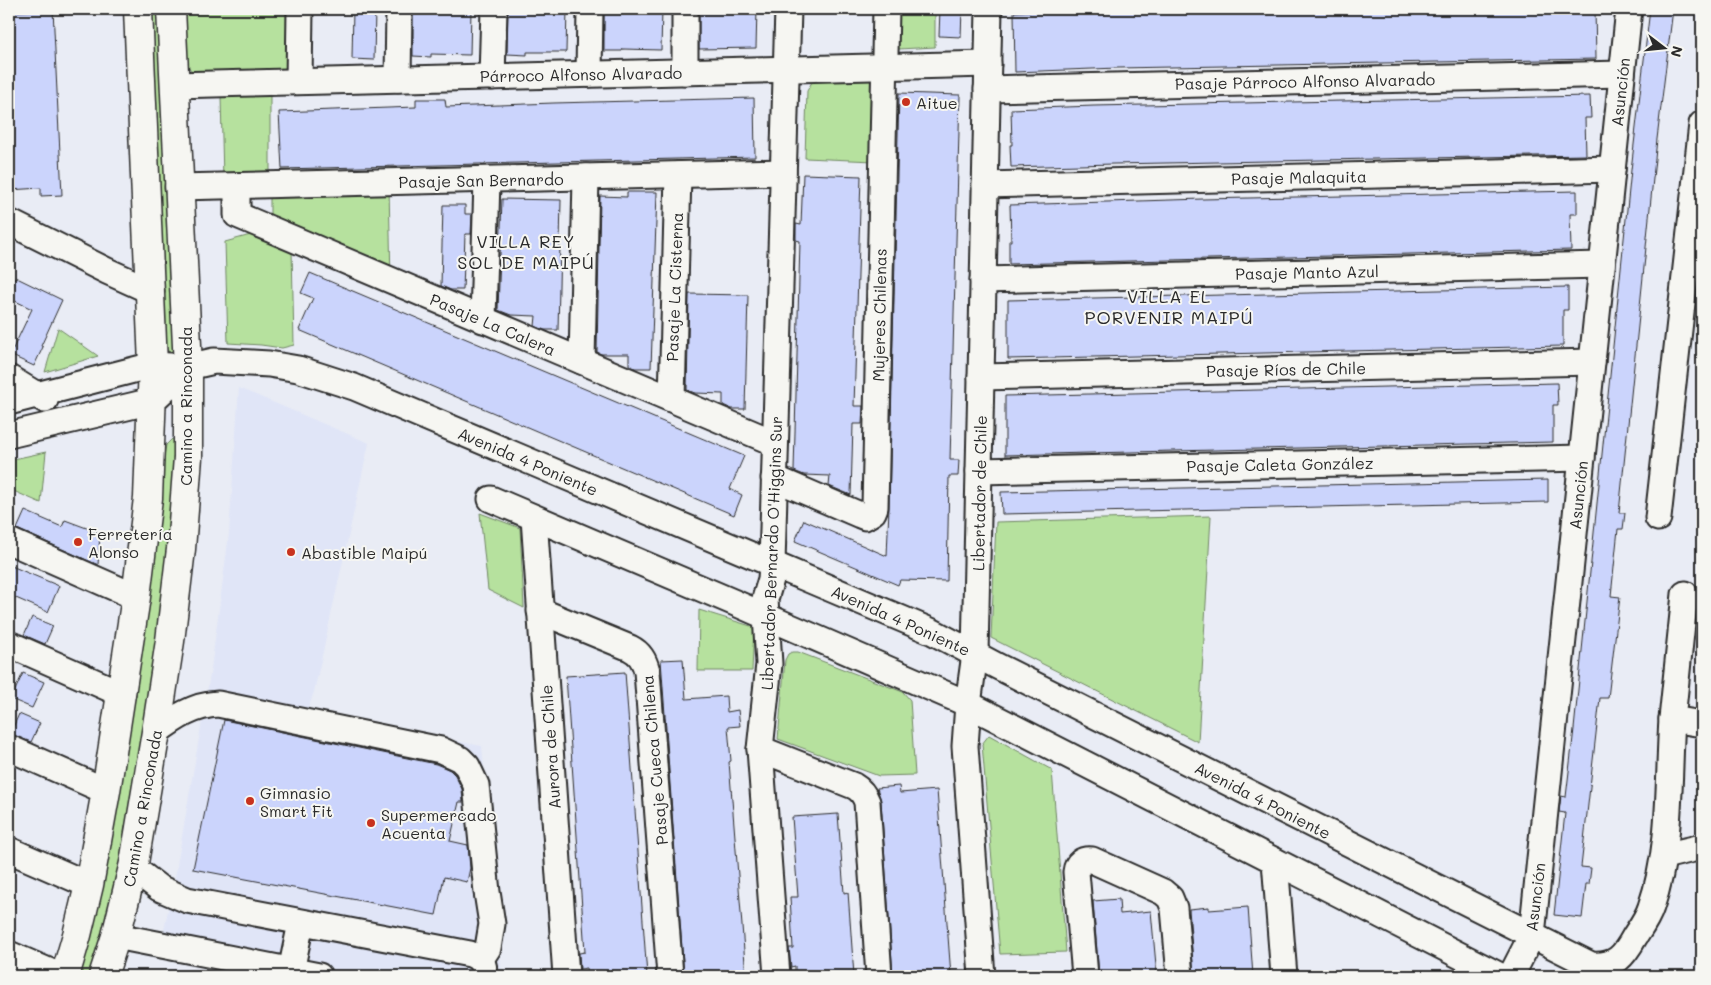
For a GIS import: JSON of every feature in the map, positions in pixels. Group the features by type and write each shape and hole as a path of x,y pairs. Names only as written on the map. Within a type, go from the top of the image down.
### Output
{"main road":[{"name":"Camino a Rinconada","path":"65,976 89,885 106,791 136,597 148,498 153,365 138,9"},
{"name":"Camino a Rinconada","path":"103,976 116,936 134,863 156,732 170,641 181,549 188,457 188,367 171,9"}],"street":[{"path":"299,81 300,9"},
{"path":"398,79 399,9"},
{"path":"492,76 494,9"},
{"path":"589,74 590,9"},
{"path":"685,9 685,72"},
{"name":"Libertador Bernardo O'Higgins Sur","path":"777,976 760,749 769,664 765,616 772,564 788,9"},
{"name":"Mujeres Chilenas","path":"774,478 865,517 874,512 886,9"},
{"name":"Libertador de Chile","path":"982,976 965,746 968,704 975,654 989,9"},
{"name":"Asunción","path":"1511,976 1532,935 1629,9"},
{"name":"Párroco Alfonso Alvarado","path":"174,85 988,64"},
{"name":"Pasaje Párroco Alfonso Alvarado","path":"987,88 1622,74"},
{"path":"1658,518 1702,124"},
{"name":"Pasaje Malaquita","path":"985,185 1612,169"},
{"name":"Pasaje San Bernardo","path":"178,187 783,172"},
{"name":"Pasaje La Cisterna","path":"672,399 678,175"},
{"path":"582,361 586,177"},
{"path":"483,320 487,180"},
{"name":"Pasaje La Calera","path":"237,186 237,215 775,443"},
{"path":"9,222 151,291"},
{"name":"Pasaje Manto Azul","path":"983,280 1602,265"},
{"name":"Avenida 4 Poniente","path":"9,402 153,365 188,367 214,361 239,361 269,364 327,377 933,632 1591,965 1606,965 1625,953 1651,908 1664,856"},
{"name":"Pasaje Ríos de Chile","path":"981,377 1592,362"},
{"path":"9,435 152,401 188,367"},
{"path":"9,378 78,420"},
{"name":"Pasaje Caleta González","path":"979,471 1582,458"},
{"path":"491,500 968,704 1500,976"},
{"name":"Aurora de Chile","path":"534,518 566,976"},
{"path":"9,541 136,597"},
{"path":"1685,594 1672,719 1664,856 1702,847"},
{"name":"Pasaje Cueca Chilena","path":"540,611 630,648 641,656 645,663 670,976"},
{"path":"9,644 122,694"},
{"path":"156,732 173,720 196,708 218,704 441,750 460,759 467,766 476,785 492,924 488,948 481,968"},
{"path":"1672,719 1702,724"},
{"path":"9,748 106,791"},
{"path":"760,749 854,786 862,791 865,796 867,802 879,976"},
{"path":"9,850 89,885"},
{"path":"1085,976 1076,872 1080,862 1086,859 1163,892 1170,898 1174,908 1180,976"},
{"path":"1275,861 1284,976"},
{"path":"134,863 149,881 174,896 301,923 470,954 481,968"},
{"path":"291,971 301,923"},
{"path":"116,936 319,976"},
{"path":"9,954 60,976"}],"shaded area":[{"path":"239,388 369,443 314,692 307,712 482,746 502,976 249,976 159,954 175,877 211,669 229,534"}],"green space":[{"path":"145,9 161,9 176,325 173,356 163,345"},
{"path":"183,9 289,9 289,72 193,72 184,62"},
{"path":"895,9 935,9 935,47 899,49 895,37"},
{"path":"872,79 876,85 874,161 805,158 807,91 812,82"},
{"path":"270,95 270,178 223,180 221,96"},
{"path":"389,187 391,281 270,225 270,190"},
{"path":"258,233 292,249 294,345 282,348 228,343 225,242"},
{"path":"58,328 98,356 45,372"},
{"path":"172,439 178,441 159,678 124,875 96,976 75,976 166,445"},
{"path":"46,452 41,503 9,489 9,460"},
{"path":"480,513 520,528 524,608 488,590"},
{"path":"1211,516 1198,742 991,638 996,522"},
{"path":"699,610 754,627 752,671 698,671"},
{"path":"798,652 903,692 910,700 915,775 879,776 778,739 785,660 788,654"},
{"path":"989,735 1052,770 1066,952 1000,954 982,744"}],"building":[{"path":"31,9 53,9 62,195 41,196 41,188 9,190 9,12 32,11"},
{"path":"353,9 375,9 374,60 352,59"},
{"path":"413,9 471,9 470,55 431,54 431,57 413,56"},
{"path":"508,9 567,9 566,52 527,52 527,55 507,54"},
{"path":"604,9 662,9 661,50 623,49 622,51 604,51"},
{"path":"699,9 757,9 756,48 699,49"},
{"path":"940,9 962,9 961,37 939,36"},
{"path":"1084,9 1595,9 1596,59 1118,68 1015,72 1014,12"},
{"path":"1650,9 1673,9 1657,139 1619,513 1625,513 1623,529 1618,529 1611,596 1620,597 1608,698 1600,698 1581,867 1591,868 1589,884 1586,884 1582,918 1554,915 1565,813 1559,812 1561,796 1566,797 1574,729 1631,170"},
{"path":"899,93 960,95 950,460 959,460 958,476 949,476 947,581 900,580 898,585 795,541 804,520 887,556"},
{"path":"1590,96 1591,118 1585,118 1586,155 1011,167 1011,109"},
{"path":"754,98 755,157 282,169 279,112 416,107 416,99 445,99 446,107"},
{"path":"803,174 861,176 854,406 863,406 862,424 853,424 851,495 829,486 830,476 804,475 794,471 800,241 796,240 796,224 801,225"},
{"path":"1577,191 1577,214 1570,214 1571,250 1009,264 1009,241 1011,241 1010,205"},
{"path":"627,192 657,192 651,368 635,368 629,365 629,354 601,354 597,352 600,196 627,197"},
{"path":"502,199 561,200 558,330 544,330 535,326 536,316 511,315 498,310"},
{"path":"443,205 465,205 465,214 472,214 471,234 465,234 463,290 451,290 441,286"},
{"path":"310,273 744,456 730,489 742,495 734,515 299,330 313,298 301,293"},
{"path":"15,277 62,300 34,366 10,355 32,309 9,298 9,291"},
{"path":"1568,287 1568,310 1563,310 1563,346 1008,359 1008,300"},
{"path":"689,294 748,295 745,409 732,409 723,405 723,394 695,393 687,390"},
{"path":"1557,383 1558,405 1553,405 1553,442 1005,455 1005,396"},
{"path":"1548,480 1548,502 1002,514 1001,492"},
{"path":"25,511 62,527 65,520 100,533 98,565 17,529"},
{"path":"9,565 59,586 48,612 9,595"},
{"path":"32,617 53,626 45,644 24,635"},
{"path":"683,659 686,699 726,696 727,712 738,710 740,726 728,727 731,761 729,762 746,976 684,976 661,660"},
{"path":"625,672 647,976 588,976 587,968 580,969 579,953 585,952 566,676"},
{"path":"23,673 44,682 32,708 11,699"},
{"path":"19,714 40,723 31,742 10,734"},
{"name":"Supermercado Acuenta","path":"224,720 436,764 450,770 455,775 462,789 463,802 459,802 450,841 468,845 470,868 467,882 444,877 436,915 193,869"},
{"path":"899,786 900,793 937,790 951,976 893,976 881,801 877,788"},
{"path":"838,814 844,893 848,892 854,976 795,976 795,966 791,967 789,948 793,948 790,897 798,897 792,817"},
{"path":"1119,899 1120,914 1151,911 1157,976 1099,976 1093,901"},
{"path":"1209,907 1209,910 1248,907 1253,976 1194,976 1189,909"}],"place":[{"name":"Aitue","path":"906,102"},
{"name":"Ferretería Alonso","path":"78,542"},
{"name":"Abastible Maipú","path":"291,552"},
{"name":"Gimnasio Smart Fit","path":"250,801"},
{"name":"Supermercado Acuenta","path":"371,823"}],"district":[{"name":"VILLA REY SOL DE MAIPÚ","path":"526,251"},
{"name":"VILLA EL PORVENIR MAIPÚ","path":"1169,306"}]}
